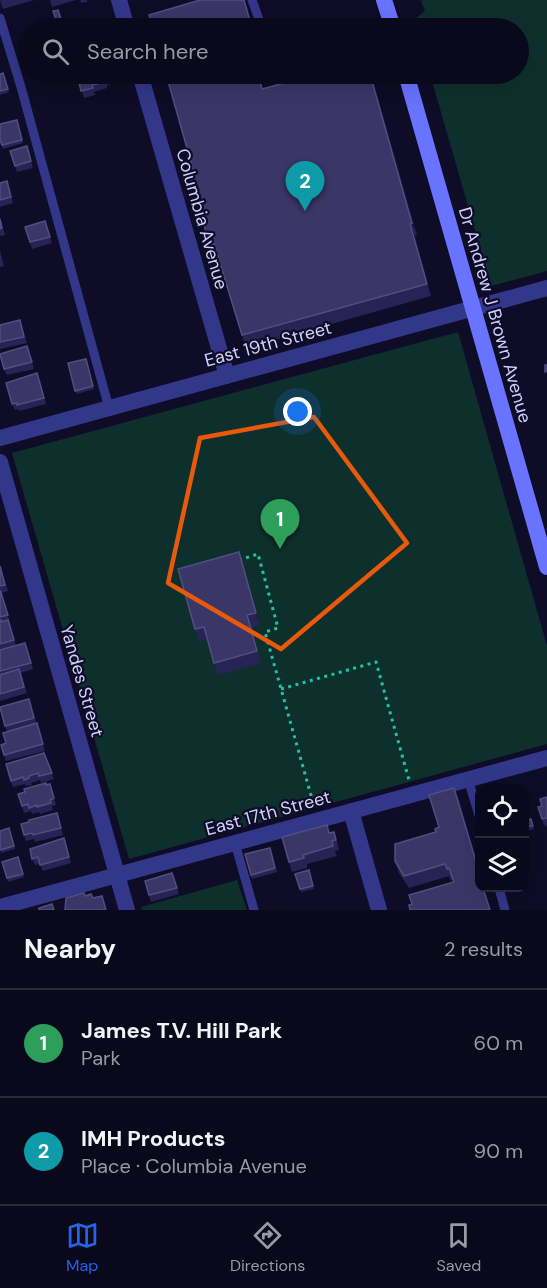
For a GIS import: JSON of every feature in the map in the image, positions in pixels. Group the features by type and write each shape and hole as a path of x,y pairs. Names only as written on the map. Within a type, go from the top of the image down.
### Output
{"main road":[{"path":"384,0 390,18"},
{"name":"Dr Andrew J Brown Avenue","path":"409,84 547,567"}],"street":[{"path":"119,0 124,18"},
{"name":"Columbia Avenue","path":"143,84 227,376"},
{"name":"East 19th Street","path":"0,438 547,288"},
{"name":"Yandes Street","path":"0,462 127,910"},
{"name":"East 17th Street","path":"1,907 547,758"},
{"path":"351,811 379,910"}],"lane":[{"path":"252,0 258,18"},
{"path":"0,18 18,77"},
{"path":"20,84 109,408"},
{"path":"468,779 475,802"},
{"path":"234,843 254,910"},
{"path":"500,892 505,910"}],"path":[{"path":"230,562 258,554 278,628 265,632 315,810"},
{"path":"281,689 376,662 411,785"}],"highlighted area":[{"path":"314,417 407,543 281,649 168,583 200,438"}],"green space":[{"path":"547,0 547,271 491,286 433,84 529,84 529,18 416,18 425,11 421,1"},
{"path":"458,332 547,646 547,744 129,859 12,453"},
{"path":"237,880 247,910 142,910 141,907"}],"building":[{"path":"200,0 244,0 249,18 150,18 149,15"},
{"path":"58,10 61,18 55,18 53,11"},
{"path":"3,73 8,89 0,91 0,74"},
{"path":"79,84 96,84 92,85 93,88 81,91"},
{"path":"169,84 261,84 262,89 281,84 373,84 427,284 242,335 214,244 210,246 189,174 194,173"},
{"path":"17,120 22,140 2,145 0,124"},
{"path":"27,146 31,161 15,166 10,151"},
{"path":"7,181 11,197 0,200 0,183"},
{"path":"45,221 50,237 30,242 25,227"},
{"path":"20,320 24,337 0,342 0,325"},
{"path":"27,346 32,362 4,369 0,354"},
{"path":"86,359 93,386 75,391 68,363"},
{"path":"37,373 44,398 17,405 17,403 12,404 6,383"},
{"path":"239,552 256,613 247,615 257,651 214,663 204,627 195,629 178,569"},
{"path":"0,566 5,585 0,586"},
{"path":"0,590 8,615 0,617"},
{"path":"0,620 1,622 8,620 14,640 0,644"},
{"path":"25,643 31,663 0,671 0,650"},
{"path":"19,669 24,687 0,694 0,675"},
{"path":"29,699 34,718 5,726 0,707"},
{"path":"37,723 43,744 4,755 1,745 6,743 3,733"},
{"path":"44,753 52,773 39,776 38,773 24,780 23,777 11,781 6,764"},
{"path":"46,783 46,785 50,784 54,798 50,800 51,803 29,808 28,804 22,806 18,794 25,792 24,789"},
{"path":"454,788 475,858 475,892 484,892 490,910 410,910 409,905 412,904 409,895 454,882 445,864 404,876 395,861 395,844 436,832 435,829 439,827 429,795"},
{"path":"547,797 547,818 542,819 538,807 542,806 540,799"},
{"path":"57,813 61,828 24,835 21,824"},
{"path":"327,825 329,833 334,832 336,840 332,841 333,846 289,862 282,837"},
{"path":"9,828 14,846 0,850 0,831"},
{"path":"64,838 69,857 40,865 38,857 32,859 30,849"},
{"path":"270,848 275,868 251,875 245,854"},
{"path":"18,857 23,874 7,878 2,862"},
{"path":"309,870 313,886 300,889 295,874"},
{"path":"172,873 177,888 149,895 145,881"},
{"path":"84,893 85,896 91,894 93,898 102,896 106,910 65,910 66,898"},
{"path":"52,904 54,910 39,910 39,908"}],"place":[{"name":"IMH Products","path":"305,211"},
{"name":"James T.V. Hill Park","path":"280,549"}]}
